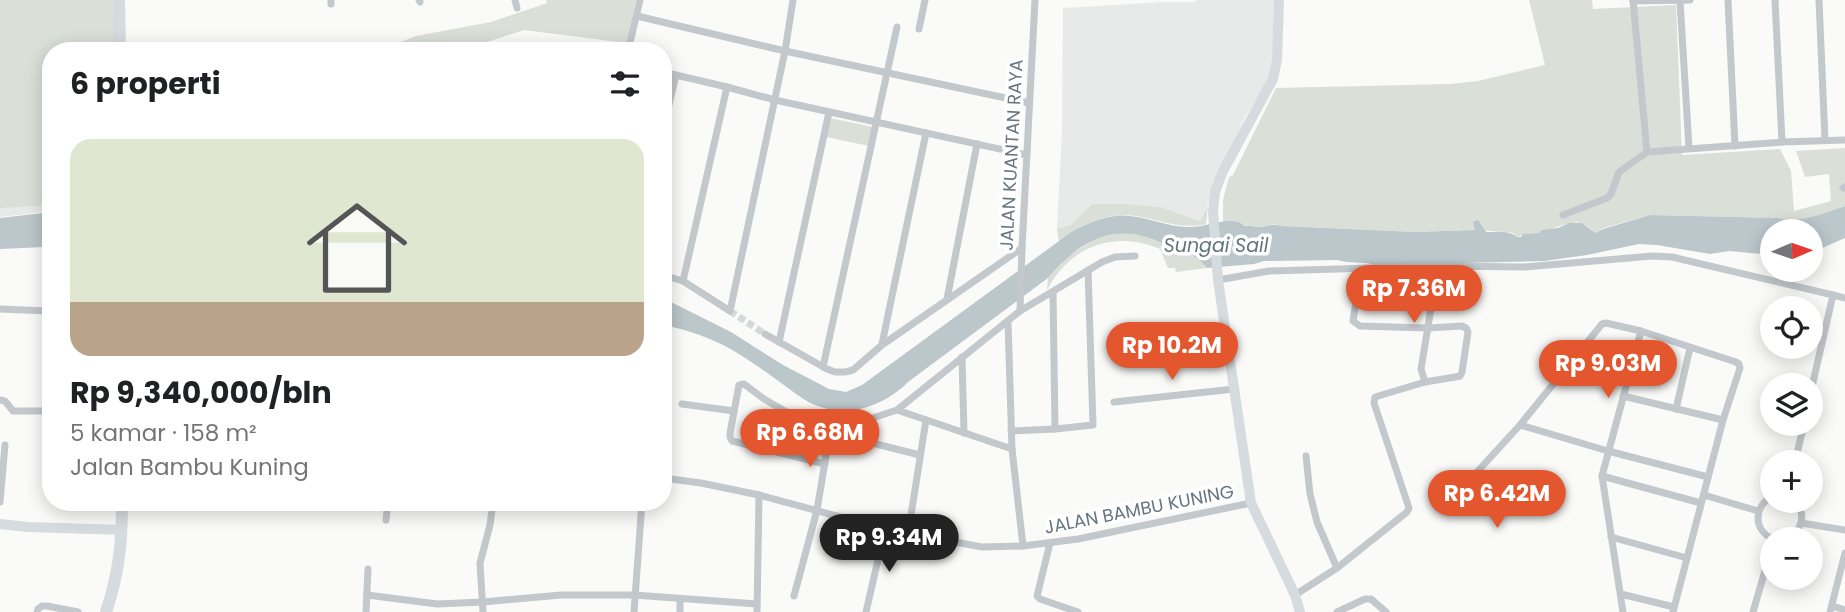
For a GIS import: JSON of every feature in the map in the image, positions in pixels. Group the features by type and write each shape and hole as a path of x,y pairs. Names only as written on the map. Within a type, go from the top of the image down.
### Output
{"main road":[{"path":"119,0 120,42"},
{"path":"106,612 119,565 122,511"}],"street":[{"path":"630,42 640,0"},
{"path":"672,278 683,281 730,311 785,51 793,0"},
{"path":"919,29 925,0"},
{"name":"JALAN KUANTAN RAYA","path":"1020,308 1035,0"},
{"path":"1279,0 1277,60 1273,79 1223,171 1215,192 1213,211 1217,276 1251,503 1295,595 1300,612"},
{"path":"1647,152 1633,1 1690,0"},
{"path":"1728,0 1735,146"},
{"path":"1775,0 1782,142"},
{"path":"1819,0 1825,140"},
{"path":"1680,1 1689,148"},
{"path":"636,16 1030,103"},
{"path":"823,367 897,27"},
{"path":"672,74 775,100 1027,155"},
{"path":"672,92 676,75"},
{"path":"683,281 727,87"},
{"path":"779,342 829,112"},
{"path":"882,345 926,133"},
{"path":"1563,215 1607,198 1619,172 1647,152 1845,140"},
{"path":"947,300 977,144"},
{"path":"765,334 835,372 853,370 882,345 1022,248"},
{"path":"830,432 897,410 1008,321 1020,308 1053,292 1102,262 1115,257 1135,256"},
{"path":"1217,276 1269,271 1438,266 1525,267 1663,256 1845,298"},
{"path":"1425,382 1421,369 1438,266"},
{"path":"1295,595 1337,568 1407,512 1409,504 1373,400 1375,397 1425,382 1460,376 1468,332 1462,326 1427,328 1360,326 1354,323 1361,269"},
{"path":"1011,431 1091,426 1094,423 1088,270"},
{"path":"1053,292 1055,429"},
{"path":"1815,373 1833,295"},
{"path":"0,309 42,311"},
{"path":"1008,321 1012,449 1023,545"},
{"path":"1456,495 1520,425 1602,324 1640,331 1739,364 1673,610 1621,594"},
{"path":"1623,612 1602,476 1640,331"},
{"path":"1676,409 1690,348"},
{"path":"962,357 964,433"},
{"path":"825,464 732,441 730,438 739,385 744,384 764,399 816,429 920,455"},
{"path":"1114,402 1234,389"},
{"path":"1623,396 1723,420"},
{"path":"0,400 5,401 13,411 42,411"},
{"path":"682,404 734,411"},
{"path":"897,410 1012,449"},
{"path":"908,534 926,420"},
{"path":"1520,425 1608,452 1708,477"},
{"path":"794,596 817,510 830,432"},
{"path":"0,502 5,445"},
{"path":"1306,456 1310,494 1317,522 1337,568"},
{"path":"1602,476 1758,511"},
{"name":"JALAN BAMBU KUNING","path":"672,479 760,495 885,529 982,547 1078,539 1251,503"},
{"path":"1467,482 1498,516 1535,487"},
{"path":"367,595 437,604 561,594 634,595 757,608 760,495"},
{"path":"1760,508 1757,518 1760,527"},
{"path":"386,520 387,511"},
{"path":"483,612 480,564 492,511"},
{"path":"634,612 641,511"},
{"path":"1799,527 1801,513"},
{"path":"0,523 28,527 122,530"},
{"path":"1801,523 1845,530"},
{"path":"866,612 885,529"},
{"path":"1611,537 1687,558"},
{"path":"1050,543 1037,596 1078,612"},
{"path":"1845,553 1831,609 1845,610"},
{"path":"366,612 368,569"},
{"path":"1753,612 1760,587"},
{"path":"1337,612 1366,598 1386,612"},
{"path":"680,599 680,612"},
{"path":"37,612 42,606 47,606 78,612"}],"shaded area":[{"path":"0,0 118,0 118,42 42,42 42,206 0,208"},
{"path":"546,0 636,0 627,42 524,30 487,42 401,42 416,36 491,22 547,3"},
{"path":"1196,0 1276,0 1272,77 1245,117 1200,221 1161,207 1092,204 1071,225 1057,229 1062,131 1063,8"},
{"path":"1529,0 1592,0 1593,9 1676,5 1682,155 1780,149 1791,171 1794,211 1831,201 1829,174 1805,177 1796,151 1845,148 1845,206 1812,217 1796,219 1650,215 1603,228 1595,233 1576,222 1517,237 1513,233 1475,230 1415,232 1275,224 1259,227 1223,222 1223,200 1229,177 1233,175 1276,88 1450,84 1478,81 1545,65"},
{"path":"830,118 873,127 869,146 826,137"},
{"path":"42,165 42,212 0,217 0,173"},
{"path":"1092,204 1161,207 1200,221 1208,205 1206,224 1180,225 1136,216 1115,216 1085,225 1059,242 1057,229 1071,225"},
{"path":"1120,233 1150,238 1175,253 1193,256 1207,268 1176,272 1175,268 1168,268 1160,249 1126,241 1110,242 1095,246 1068,262 1047,290 1048,278 1070,255 1098,237"}],"water":[{"name":"Sungai Sail","path":"1845,206 1845,238 1824,247 1824,219 1796,219 1812,217"},
{"path":"42,213 42,247 0,249 0,218"},
{"name":"Sungai Sail","path":"1650,215 1787,219 1760,219 1760,254 1729,251 1710,254 1639,244 1544,261 1375,265 1338,260 1264,261 1207,268 1193,256 1175,253 1152,239 1114,234 1089,242 1078,249 1048,278 888,398 877,404 853,410 840,411 812,404 726,346 672,327 672,302 731,332 783,365 829,389 846,392 862,385 1070,233 1091,222 1109,217 1134,217 1181,227 1233,221 1258,227 1276,225 1415,232 1475,230 1473,222 1478,220 1486,232 1507,232 1517,237 1569,223 1582,223 1595,233"}],"tunnel":[{"path":"730,311 765,334"}]}
